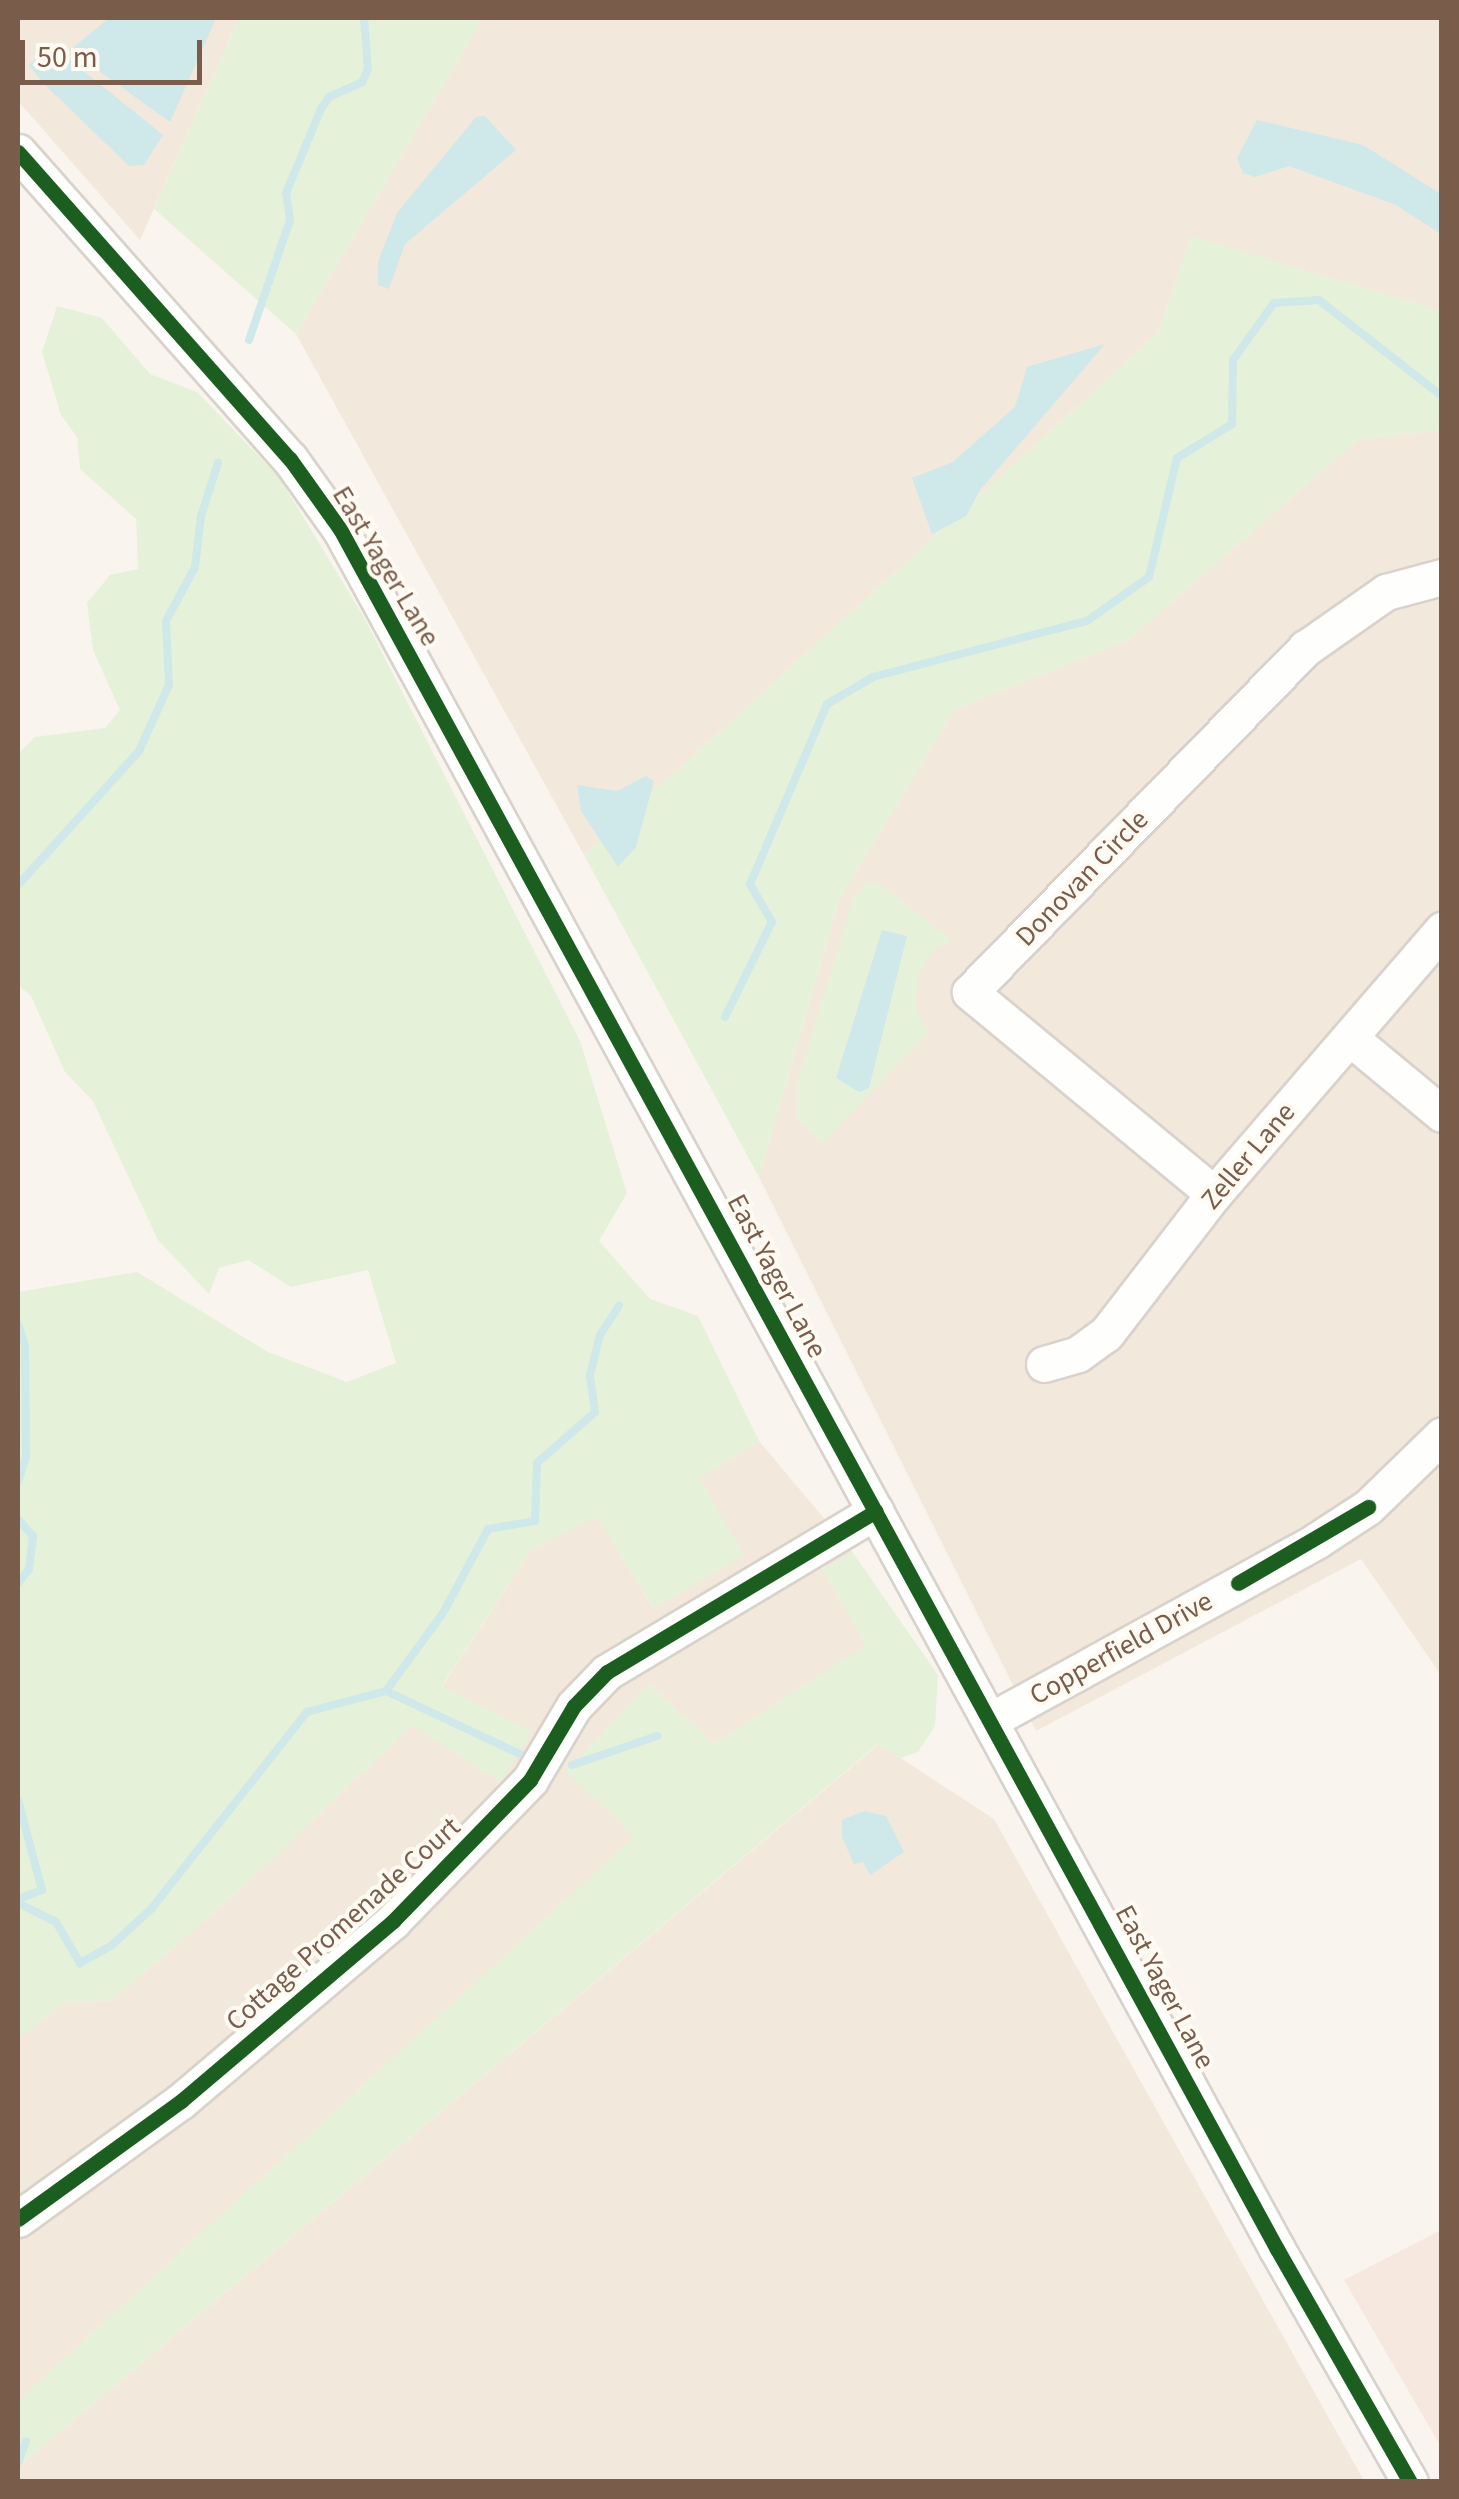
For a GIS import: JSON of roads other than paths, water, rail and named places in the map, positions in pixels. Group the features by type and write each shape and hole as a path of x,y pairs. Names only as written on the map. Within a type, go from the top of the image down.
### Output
{"street":[{"name":"East Yager Lane","path":"18,152 278,446 340,529 1410,2482"},
{"name":"Donovan Circle","path":"1214,1194 970,992 1306,648 1386,592 1442,577"},
{"name":"Zeller Lane","path":"1044,1364 1078,1354 1106,1334 1214,1194 1442,930"},
{"path":"1350,1038 1442,1114"},
{"name":"Copperfield Drive","path":"991,1720 1316,1541 1368,1507 1442,1435"},
{"name":"Cottage Promenade Court","path":"18,2220 181,2101 393,1921 530,1780 574,1706 607,1672 876,1511"}],"water":[{"path":"109,18 216,18 170,122 70,50"},
{"path":"41,53 71,61 163,135 144,165 129,166 42,82 29,65"},
{"path":"485,116 516,150 405,244 389,289 378,285 378,262 397,213 476,117"},
{"path":"1257,120 1363,145 1441,194 1441,234 1396,205 1289,166 1255,177 1243,173 1237,158"},
{"path":"1105,344 980,490 966,516 932,534 912,478 953,462 1015,407 1027,367"},
{"path":"646,776 654,781 636,847 618,867 581,811 577,785 617,791"},
{"path":"882,930 907,936 869,1088 859,1092 836,1078"},
{"path":"864,1811 886,1816 904,1852 870,1875 863,1862 854,1864 842,1837 842,1820"}],"waterway":[{"path":"249,340 290,220 286,193 321,109 329,97 362,82 368,69 364,18"},
{"path":"725,1017 772,922 750,884 827,704 873,677 1087,621 1149,577 1177,458 1232,424 1233,360 1274,303 1319,300 1442,396"},
{"path":"18,885 139,751 169,685 166,621 195,567 201,516 218,463"},
{"path":"18,1903 56,1922 80,1963 111,1946 152,1908 307,1712 386,1691 443,1613 488,1529 535,1521 537,1463 595,1412 590,1375 600,1335 619,1306"},
{"path":"18,1324 25,1346 26,1457 18,1481"},
{"path":"18,1519 33,1536 29,1569 18,1583"},
{"path":"386,1691 524,1756"},
{"path":"572,1765 657,1736"},
{"path":"18,1800 42,1890 18,1899"},
{"path":"18,2463 26,2441"}]}
